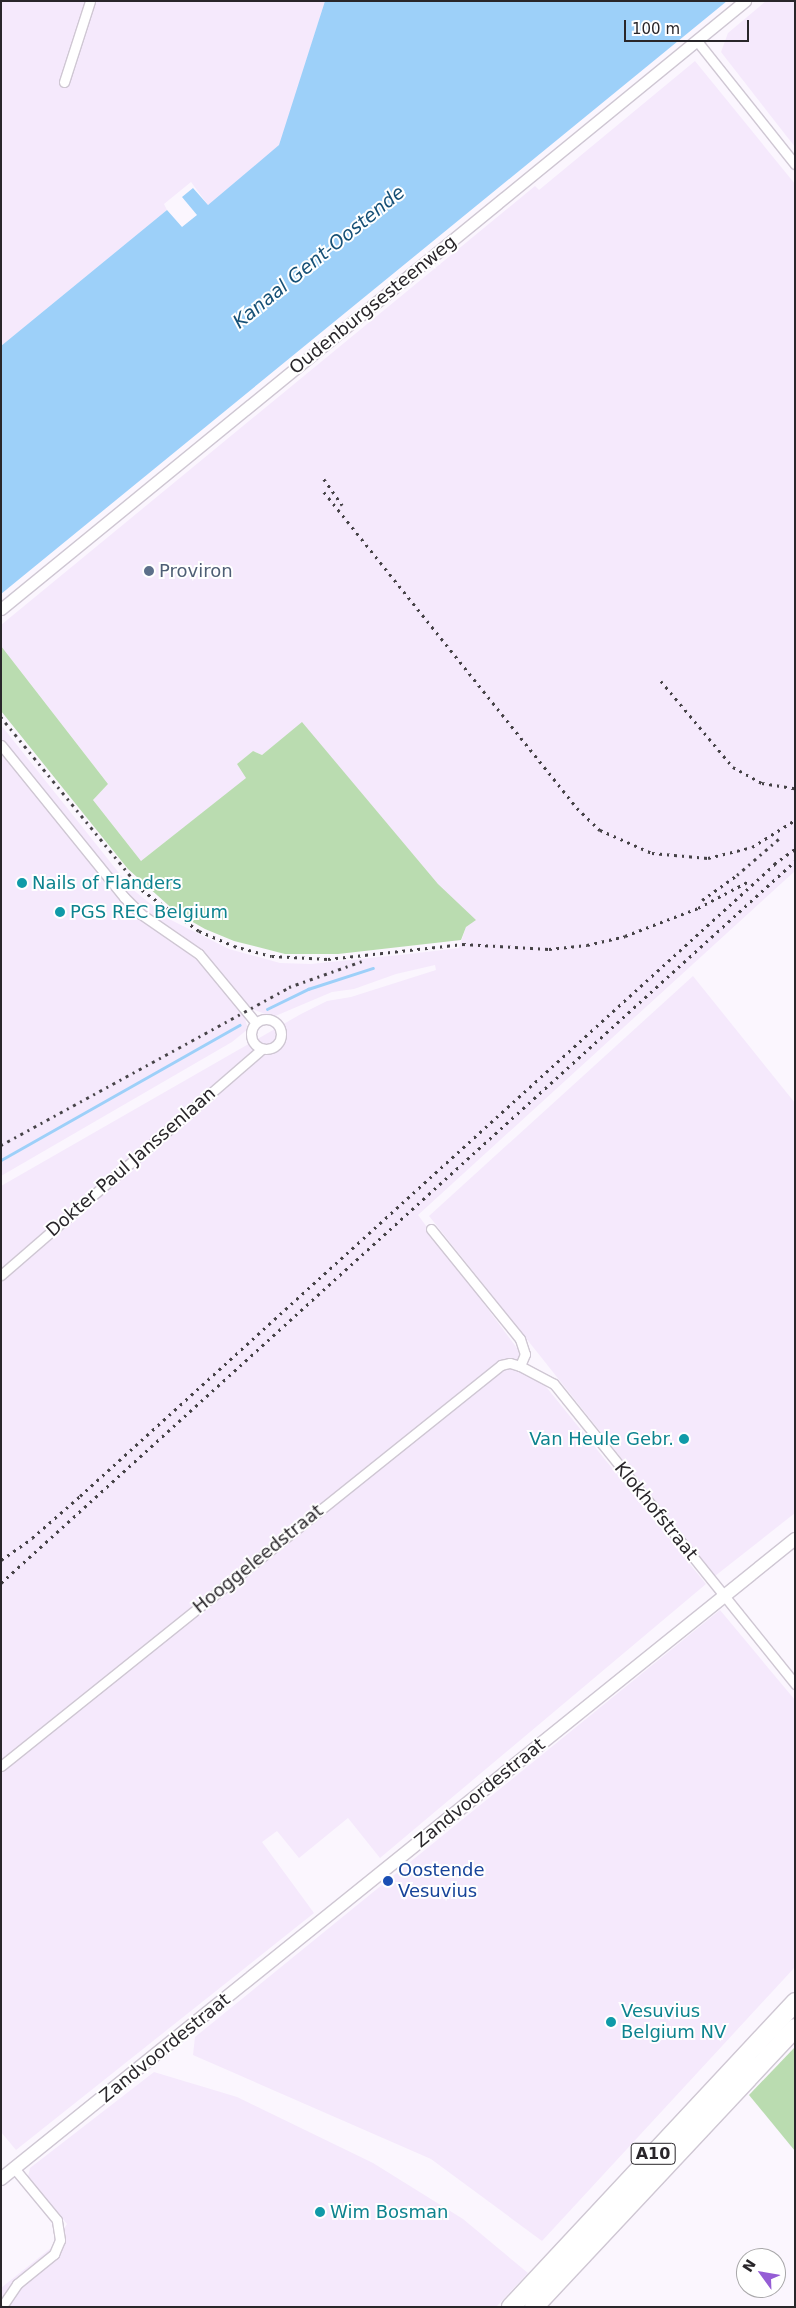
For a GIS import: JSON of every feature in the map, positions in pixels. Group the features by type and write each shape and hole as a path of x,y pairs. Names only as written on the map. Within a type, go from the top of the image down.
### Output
{"highway":[{"name":"A10","path":"510,2307 795,2002"},
{"name":"A10","path":"534,2307 795,2028"}],"main road":[{"name":"Zandvoordestraat","path":"1,2180 795,1539"}],"street":[{"path":"64,82 90,1"},
{"name":"Oudenburgsesteenweg","path":"1,608 745,1"},
{"path":"697,40 795,164"},
{"path":"1,745 124,897 141,914 199,954 256,1023 251,1038 262,1049"},
{"name":"Dokter Paul Janssenlaan","path":"1,1275 262,1049 268,1050 279,1042 280,1029 272,1020 256,1023"},
{"path":"431,1229 520,1339 525,1354 520,1366"},
{"name":"Hooggeleedstraat","path":"1,1766 501,1365 510,1363 520,1366"},
{"name":"Klokhofstraat","path":"520,1366 554,1384 795,1684"},
{"path":"5,2302 17,2284 54,2254 60,2240 58,2220 14,2169"}],"shaded area":[{"path":"1,1 325,1 280,145 208,205 191,182 164,204 167,210 1,346"},
{"path":"766,1 795,1 795,147 721,52 728,33"},
{"path":"695,61 795,184 795,871 418,1215 543,1383 706,1584 380,1858 348,1818 299,1858 277,1831 262,1842 314,1913 16,2150 1,2132 1,1186 301,1014 327,1001 351,997 436,970 435,965 396,974 354,989 332,992 273,1017 252,1009 244,1015 248,1029 232,1042 1,1176 1,725 131,888 169,919 229,949 280,963 311,964 409,954 459,948 466,927 475,920 438,884 302,723 262,755 253,751 237,764 247,778 141,861 93,800 108,784 1,646 1,625 535,186 539,190"},
{"path":"693,976 795,1103 795,1513 715,1576 429,1216"},
{"path":"720,1610 795,1700 795,1967 542,2241 431,2159 193,2055 195,2037"},
{"path":"154,2072 237,2097 373,2163 463,2219 528,2273 496,2307 1,2307 1,2288 51,2248 67,2224 28,2177 30,2168"}],"green space":[{"path":"1,646 108,784 93,800 141,861 246,778 237,764 253,751 262,755 302,722 438,884 476,920 466,927 461,940 338,954 285,954 234,941 205,929 177,913 128,869 1,711"},
{"path":"795,2047 795,2151 749,2095"}],"water":[{"name":"Kanaal Gent-Oostende","path":"325,1 727,1 1,594 1,346 167,210 182,227 197,215 182,197 193,188 208,205 279,145"}],"waterway":[{"path":"267,1009 308,989 373,968"},
{"path":"1,1160 240,1025"}],"railway":[{"path":"324,479 342,505"},
{"path":"324,492 577,808 600,830 652,853 708,858 752,847 795,820"},
{"path":"661,681 733,767 762,783 795,788"},
{"path":"1,717 142,890 199,931 234,946 272,956 328,959 463,944 549,949 587,945 625,936 698,908 749,881"},
{"path":"702,900 737,875 782,836"},
{"path":"774,864 795,849"},
{"path":"1,1560 32,1538 80,1496 778,861"},
{"path":"1,1583 795,861"},
{"path":"1,1145 289,987 365,960"}],"place":[{"name":"Proviron","path":"149,571"},
{"name":"Nails of Flanders","path":"22,883"},
{"name":"PGS REC Belgium","path":"60,912"},
{"name":"Van Heule Gebr.","path":"684,1439"},
{"name":"Oostende Vesuvius","path":"388,1881"},
{"name":"Vesuvius Belgium NV","path":"611,2022"},
{"name":"Wim Bosman","path":"320,2212"}]}
